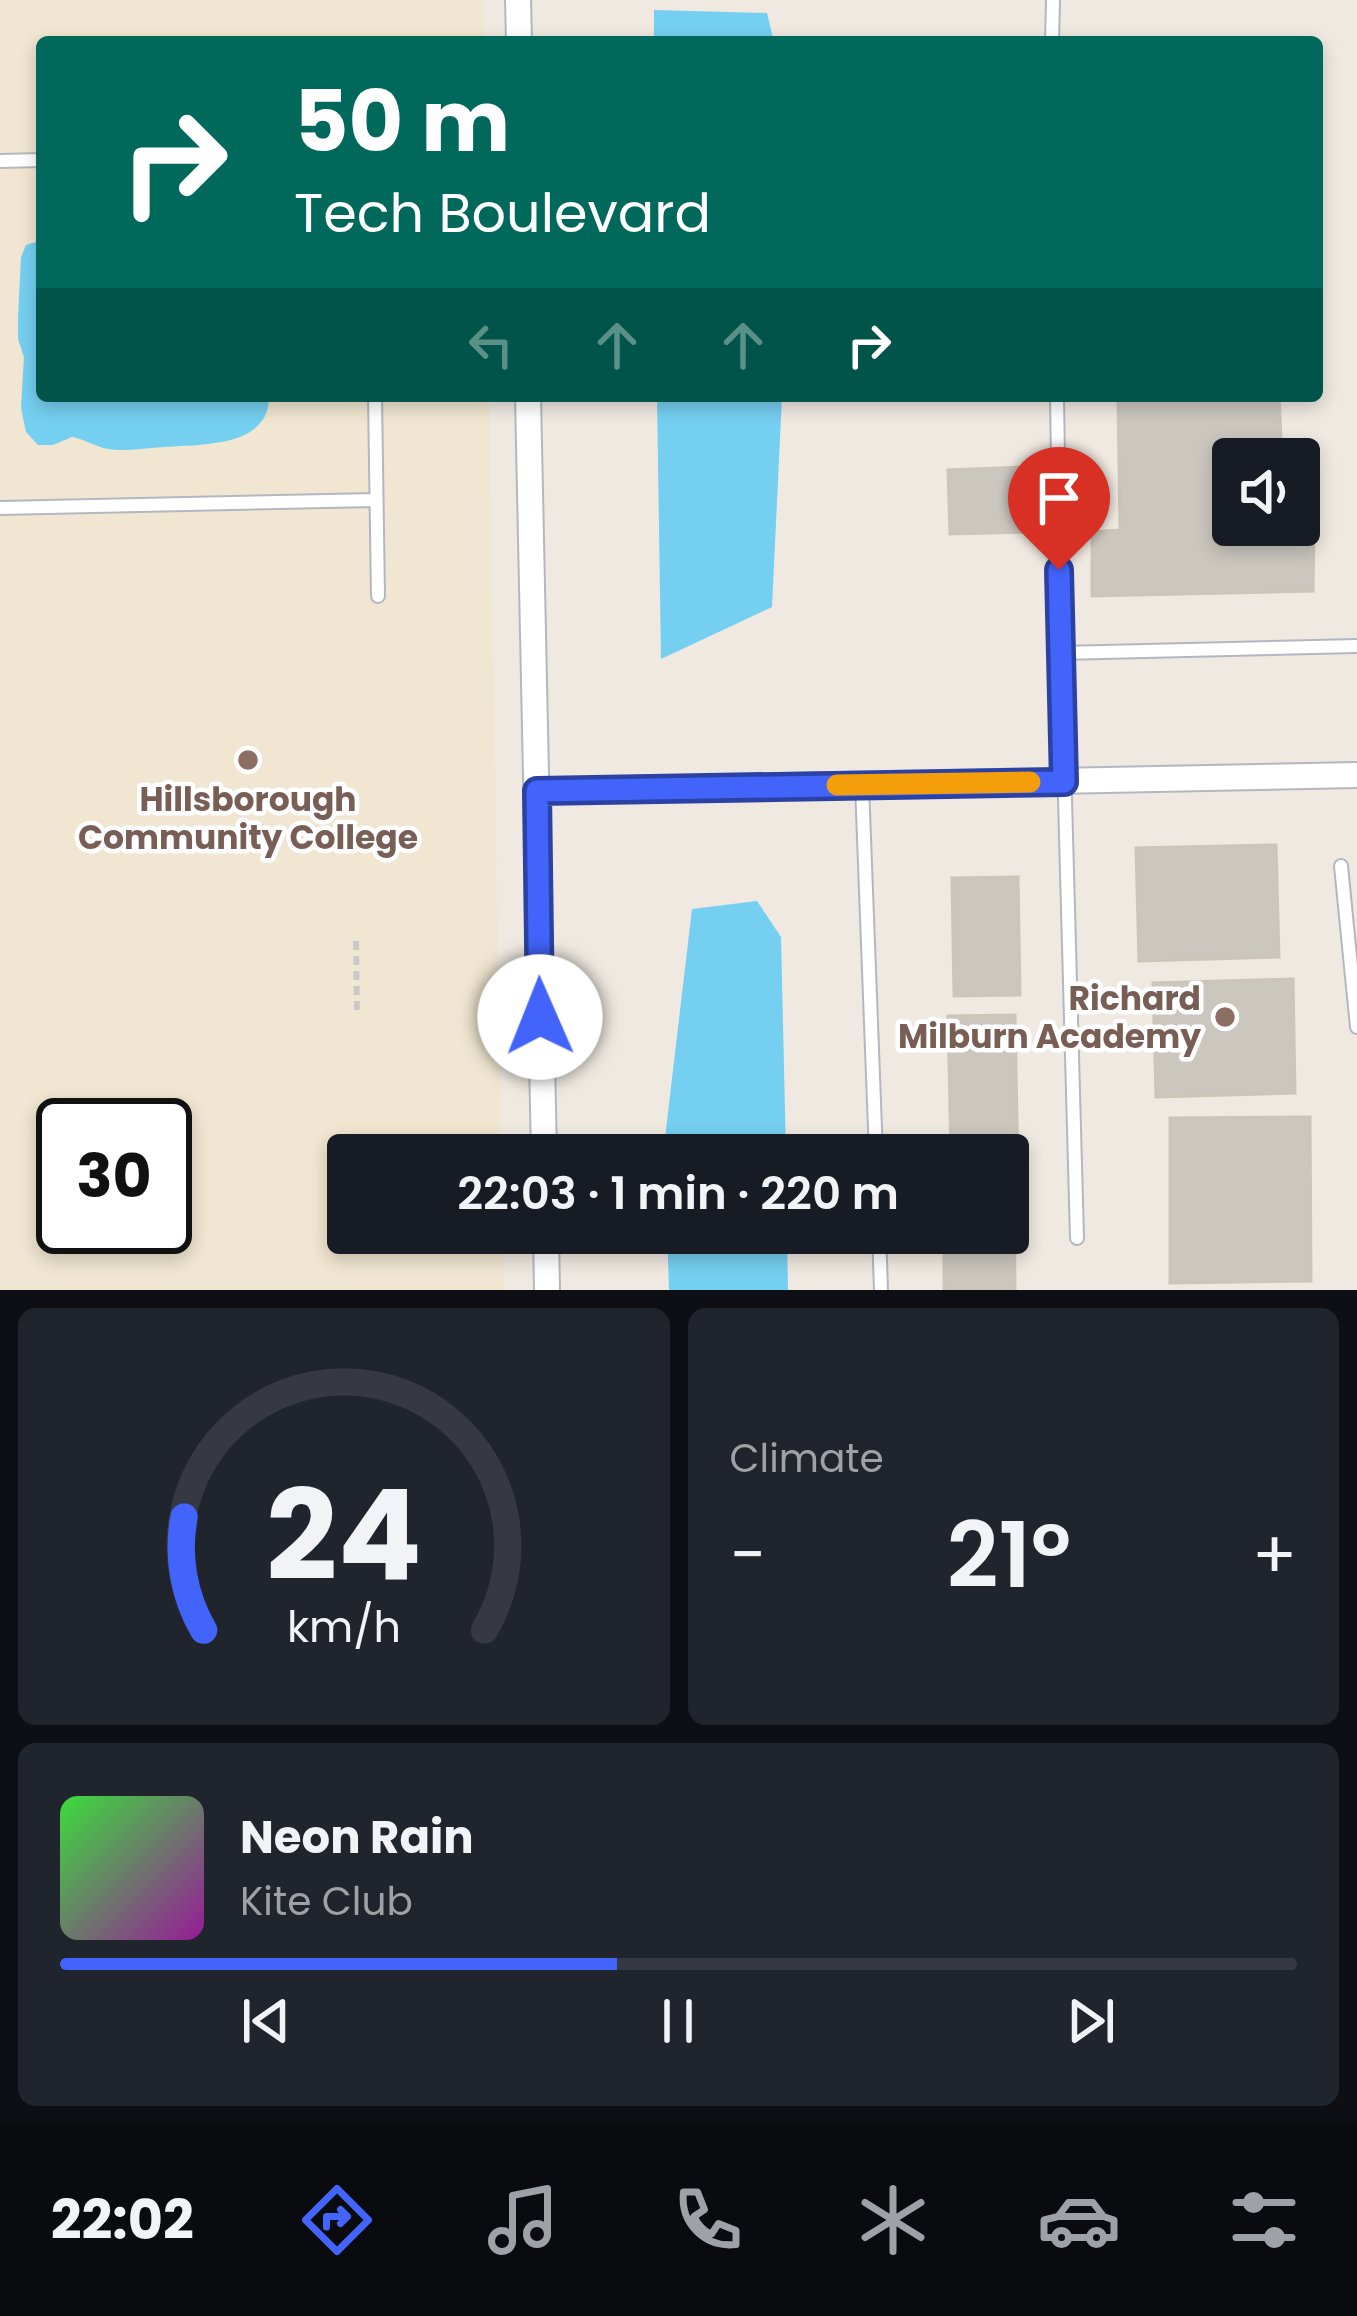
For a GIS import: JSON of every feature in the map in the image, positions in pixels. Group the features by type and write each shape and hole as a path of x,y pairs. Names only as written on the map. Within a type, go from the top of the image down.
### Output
{"street":[{"path":"518,0 519,36"},
{"path":"528,402 544,1134"},
{"path":"537,791 1357,775"},
{"path":"547,1254 548,1290"}],"lane":[{"path":"1052,36 1053,0"},
{"path":"0,161 36,160"},
{"path":"375,402 378,596"},
{"path":"1057,402 1077,1238"},
{"path":"0,508 375,500"},
{"path":"1060,653 1357,646"},
{"path":"862,784 875,1134"},
{"path":"1341,866 1357,1027"},
{"path":"880,1254 881,1290"}],"path":[{"path":"356,941 357,1013"}],"shaded area":[{"name":"Hillsborough Community College","path":"0,0 483,0 484,36 36,36 36,402 489,402 501,1134 327,1134 327,1254 503,1254 504,1290 0,1290"}],"water":[{"path":"654,10 767,13 773,36 654,36"},
{"path":"36,242 36,402 268,402 258,425 230,440 196,445 115,450 72,437 38,445 26,432 21,408 24,357 18,317 21,257 26,245"},
{"path":"657,402 782,402 772,607 661,659"},
{"path":"757,901 781,937 786,1134 665,1134 692,909"},
{"path":"668,1254 787,1254 788,1290 669,1290"}],"building":[{"path":"1118,402 1279,402 1281,438 1212,438 1212,546 1314,546 1313,591 1092,596 1092,532 1120,530"},
{"path":"1024,467 1027,532 950,534 948,470"},
{"path":"1276,845 1279,957 1139,961 1136,848"},
{"path":"1018,877 1020,995 954,996 952,878"},
{"path":"1293,979 1295,1093 1156,1097 1153,983"},
{"path":"1015,1015 1017,1134 951,1134 948,1016"},
{"path":"1310,1117 1311,1281 1170,1283 1170,1118"},
{"path":"944,1254 1015,1254 1015,1290 944,1290"}],"slow traffic":[{"path":"837,785 1030,782"}],"place":[{"name":"Hillsborough Community College","path":"248,760"},
{"name":"Richard Milburn Academy","path":"1225,1017"}],"route":[{"path":"540,1017 537,791 1064,782 1059,570"}]}
